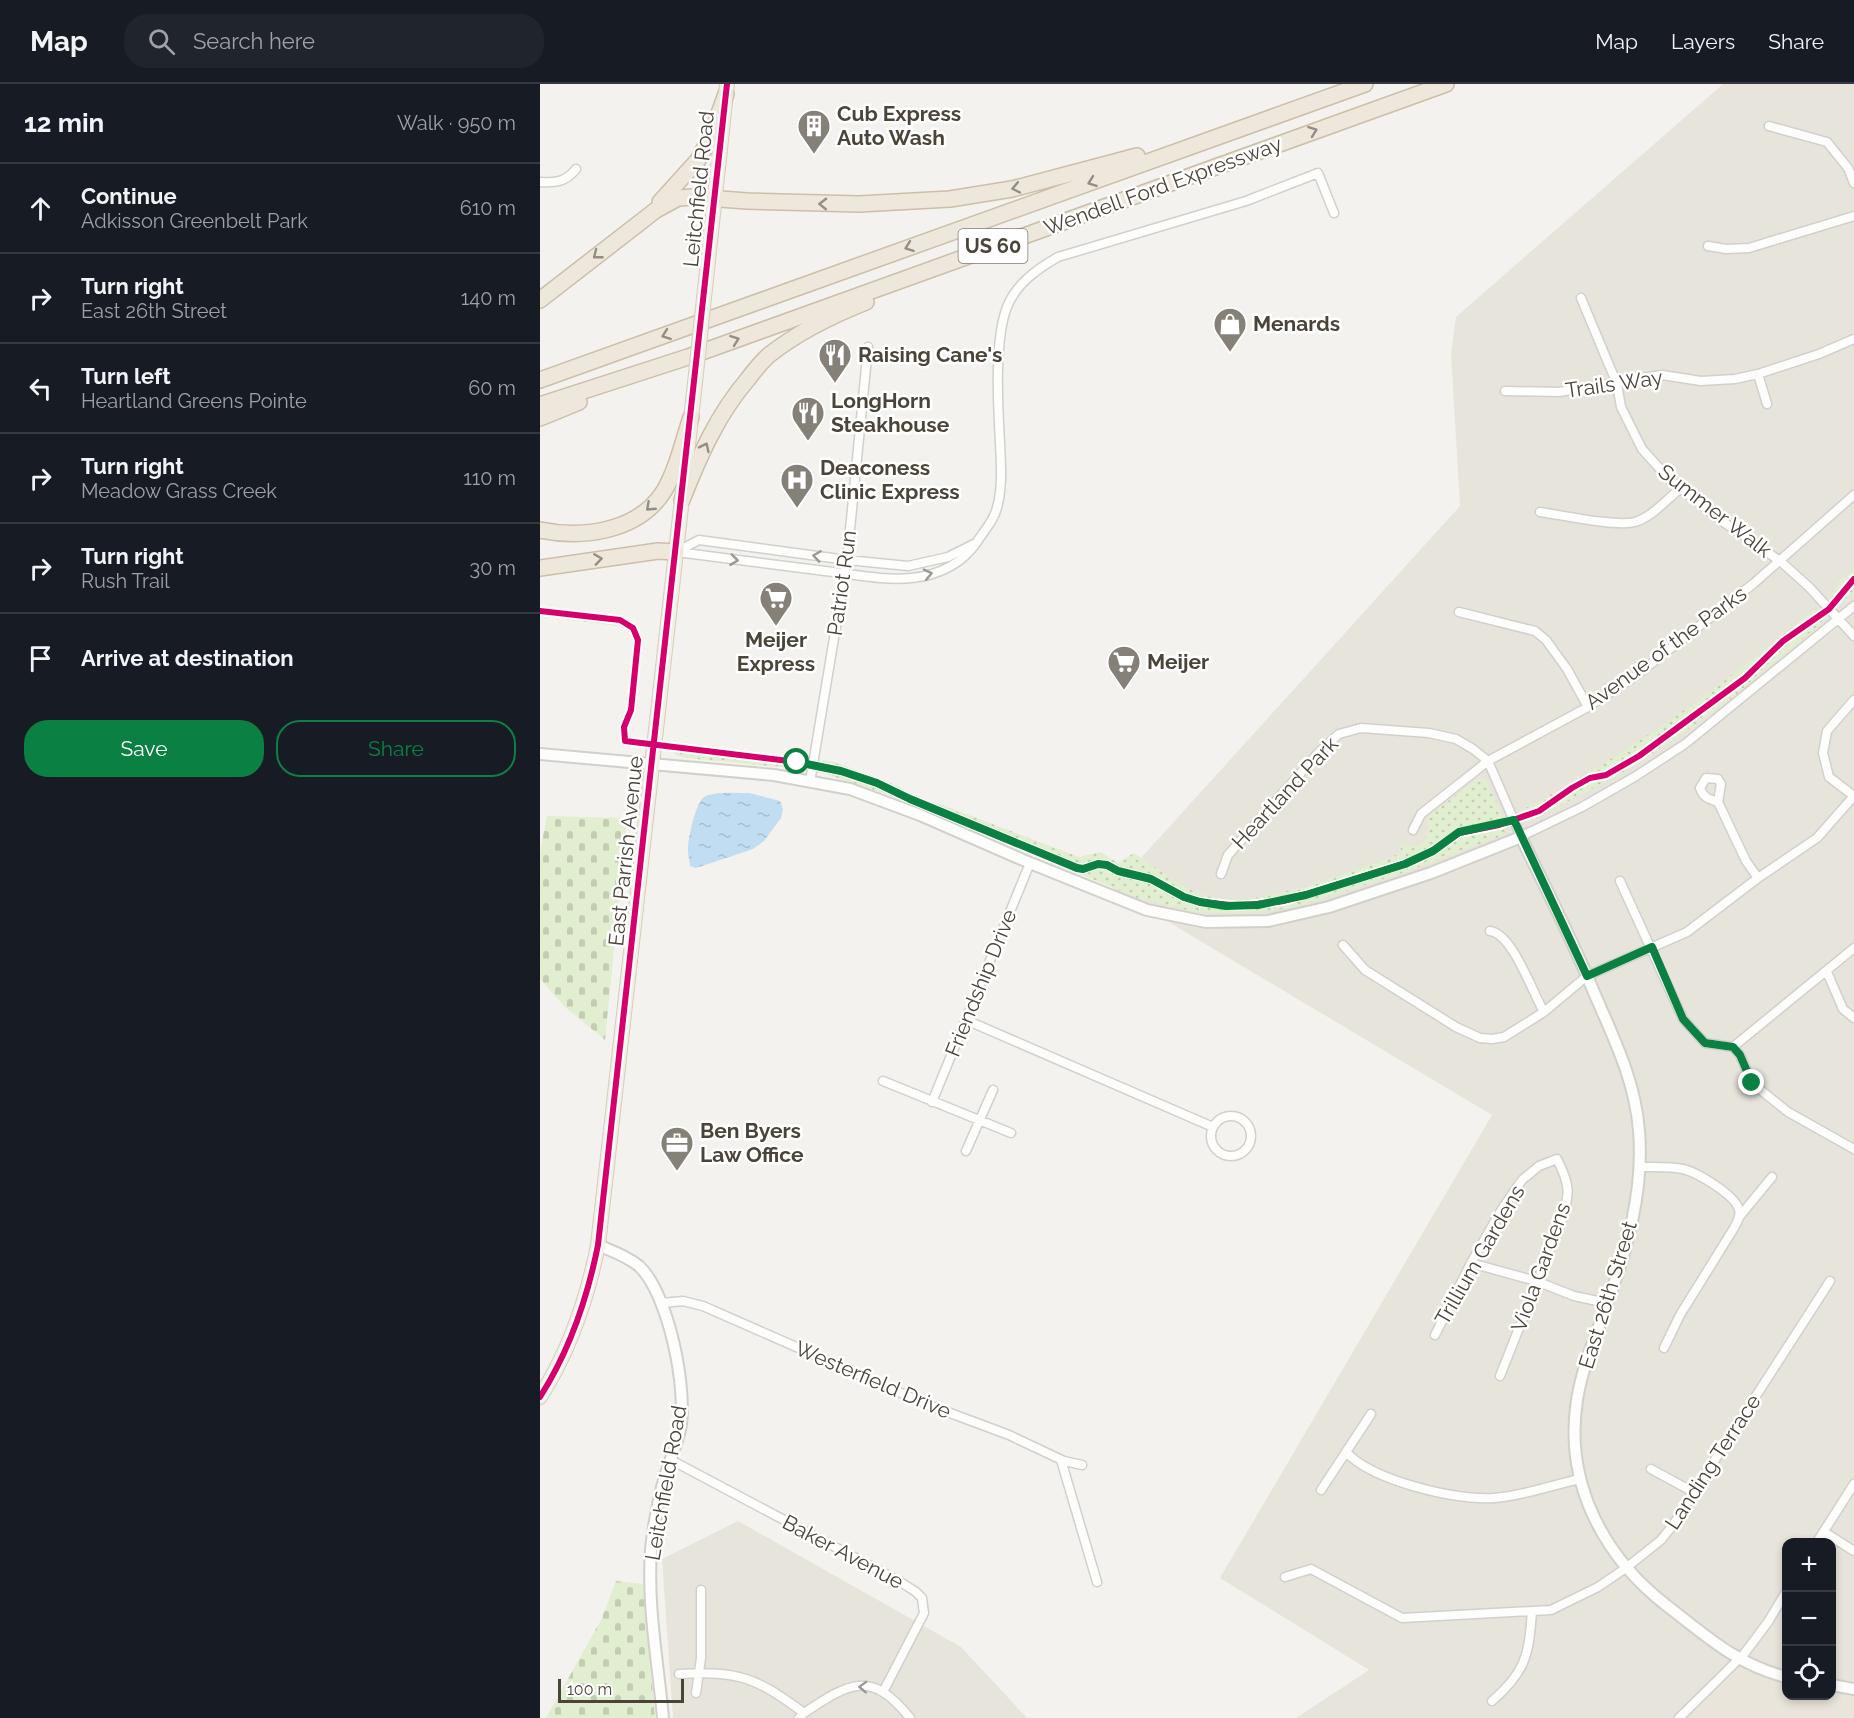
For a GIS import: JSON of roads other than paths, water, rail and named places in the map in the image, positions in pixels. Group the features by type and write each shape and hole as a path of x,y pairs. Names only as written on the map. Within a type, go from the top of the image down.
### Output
{"highway":[{"name":"Wendell Ford Expressway","path":"540,380 1365,84"},
{"name":"Wendell Ford Expressway","path":"540,405 688,357 1446,84"},
{"path":"644,220 698,160 710,138 727,89"},
{"path":"540,300 644,220 678,198 859,204 912,202 970,196 1057,178 1255,124"},
{"path":"682,500 718,420 730,400 767,357 793,338 825,321 1002,243"},
{"path":"540,418 688,357"},
{"path":"540,530 551,532 598,531 626,524 640,516 654,504 671,477 691,417"},
{"path":"540,568 658,551 676,552"}],"main road":[{"name":"Leitchfield Road","path":"704,297 727,89"},
{"name":"East Parrish Avenue","path":"540,1397 560,1363 578,1323 591,1280 598,1245 704,297"}],"street":[{"path":"1769,126 1827,142 1848,168 1854,183"},
{"path":"540,182 559,181 571,175 576,169"},
{"path":"676,552 896,578 934,574 954,566 976,543 995,513 1001,477 1000,337 1007,306 1022,284 1038,269 1058,257 1246,201 1318,173 1334,213"},
{"path":"1708,246 1726,249 1749,248 1854,216"},
{"name":"Summer Walk","path":"1581,298 1617,384 1621,407 1642,449 1669,479 1719,519 1780,561 1809,587 1854,636"},
{"name":"Trails Way","path":"1505,391 1558,392 1662,375 1701,381 1735,379 1819,354 1854,339"},
{"name":"Patriot Run","path":"810,782 847,560 868,347"},
{"path":"1758,374 1767,404"},
{"path":"1540,512 1616,523 1634,522 1646,517 1681,488"},
{"name":"Avenue of the Parks","path":"1413,830 1420,814 1488,761 1588,707 1634,677 1753,584 1854,495"},
{"path":"676,552 699,540 908,566 948,557 976,543"},
{"path":"540,754 774,775 850,789 920,815 1030,863 1147,910 1206,922 1247,923 1288,918 1329,907 1431,873 1521,837 1582,807 1685,744 1854,606"},
{"path":"1459,612 1535,631 1546,640 1567,669 1588,707"},
{"path":"1343,945 1365,970 1456,1027 1480,1038 1492,1039 1504,1036 1545,1012 1587,976 1687,932 1758,878 1817,838 1854,796 1829,777 1823,753 1827,731 1854,700"},
{"name":"Heartland Park","path":"1221,874 1228,855 1320,752 1339,734 1350,730 1381,729 1429,733 1448,737 1467,745 1488,761"},
{"path":"1488,761 1521,837"},
{"path":"1718,802 1746,861 1758,878"},
{"name":"East 26th Street","path":"1521,837 1587,976 1628,1071 1637,1111 1640,1167 1630,1232 1587,1359 1577,1399 1575,1440 1580,1479 1603,1537 1626,1568 1658,1598 1738,1659 1782,1676"},
{"name":"Friendship Drive","path":"932,1102 1030,863"},
{"path":"1620,881 1683,1019 1705,1043 1733,1047 1740,1055 1752,1083 1788,1112 1854,1149"},
{"path":"1490,931 1496,932 1508,944 1545,1012"},
{"path":"1733,1047 1854,948"},
{"path":"1827,972 1843,1009 1854,1018"},
{"path":"966,1020 1213,1127"},
{"path":"883,1082 1011,1133"},
{"path":"966,1151 993,1090"},
{"path":"1235,1116 1247,1123 1250,1128 1251,1142 1243,1152 1237,1155 1224,1155 1211,1140 1213,1127 1222,1117 1235,1116"},
{"name":"Trillium Gardens","path":"1435,1335 1502,1209 1522,1180 1539,1166 1557,1159"},
{"name":"Viola Gardens","path":"1500,1376 1561,1222 1567,1200 1568,1180 1557,1159"},
{"path":"1640,1167 1681,1168 1696,1173 1736,1203 1739,1208 1739,1217"},
{"path":"1664,1348 1680,1315 1739,1217 1772,1177"},
{"name":"Leitchfield Road","path":"598,1245 638,1266 652,1281 662,1302 681,1389 680,1430 655,1520 650,1570 663,1718"},
{"path":"1472,1263 1536,1281 1574,1296 1607,1303"},
{"name":"Landing Terrace","path":"1285,1577 1311,1569 1402,1618 1551,1610 1598,1587 1661,1540 1674,1525 1830,1281"},
{"name":"Westerfield Drive","path":"662,1302 683,1301 703,1306 926,1404 1009,1436 1061,1460 1082,1465"},
{"path":"1321,1490 1371,1414"},
{"path":"1346,1452 1353,1459 1400,1482 1467,1496 1493,1498 1516,1495 1580,1479"},
{"name":"Baker Avenue","path":"670,1460 916,1592 924,1605 922,1620 883,1692"},
{"path":"1061,1460 1097,1582"},
{"path":"1651,1469 1695,1493"},
{"path":"1820,1538 1854,1484"},
{"path":"1824,1532 1854,1551"},
{"path":"696,1693 701,1658 701,1590"},
{"path":"1679,1718 1738,1659 1768,1622 1782,1599"},
{"path":"1492,1701 1511,1684 1524,1661 1530,1639 1532,1611"},
{"path":"679,1674 723,1673 752,1680 771,1689 801,1715 832,1694 850,1687 867,1686 883,1692 910,1718"},
{"path":"1836,1686 1854,1689"}],"water":[{"path":"718,793 749,793 780,801 783,809 781,818 764,841 753,849 696,868 690,866 688,847 690,832 697,808 703,798"}],"place":[{"name":"Cub Express Auto Wash","path":"814,155"},
{"name":"Menards","path":"1230,353"},
{"name":"Raising Cane's","path":"835,384"},
{"name":"LongHorn Steakhouse","path":"808,442"},
{"name":"Deaconess Clinic Express","path":"797,509"},
{"name":"Meijer Express","path":"776,627"},
{"name":"Meijer","path":"1124,691"},
{"name":"Ben Byers Law Office","path":"677,1172"}]}
